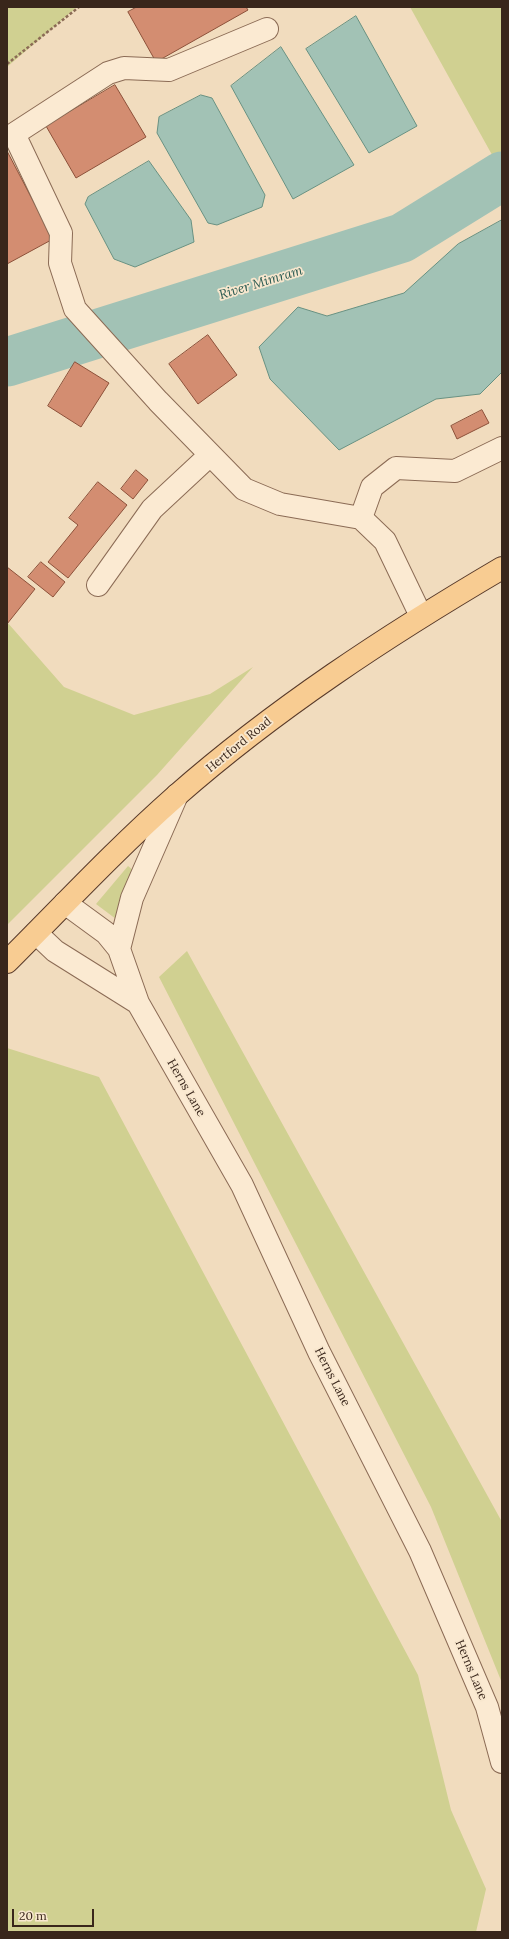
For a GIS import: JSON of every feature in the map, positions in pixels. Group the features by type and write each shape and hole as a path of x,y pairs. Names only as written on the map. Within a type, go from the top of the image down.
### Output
{"main road":[{"name":"Hertford Road","path":"7,962 113,853 177,795 269,720 421,616 502,568"}],"street":[{"path":"266,29 169,70 124,68 108,73 10,136 62,233 60,263 75,310 158,401 244,488 280,504 361,518 385,541 421,616"},
{"path":"361,518 372,487 396,468 455,471 502,448"},
{"path":"98,585 152,509 210,454"},
{"path":"119,949 132,898 177,795"},
{"name":"Herns Lane","path":"65,903 106,933 119,949 138,1003 242,1184 319,1352 420,1550 487,1708 502,1762"},
{"name":"Herns Lane","path":"36,933 55,951 138,1003"}],"path":[{"path":"7,64 79,7"}],"green space":[{"path":"7,7 77,7 7,67"},
{"path":"410,7 502,7 502,159 496,162"},
{"path":"7,622 64,687 134,715 210,694 253,667 157,775 7,925"},
{"path":"128,866 133,870 116,919 96,904"},
{"path":"187,951 502,1522 502,1683 431,1507 159,977"},
{"path":"7,1048 99,1077 418,1675 451,1810 486,1889 476,1932 7,1932"}],"shaded area":[{"path":"356,16 417,126 369,153 306,49"},
{"path":"281,47 354,165 293,199 231,86"},
{"path":"201,95 212,98 265,195 262,207 217,225 208,223 157,133 159,117"},
{"path":"149,161 191,220 194,242 135,267 114,259 85,204 88,197"},
{"path":"502,220 502,372 480,394 436,399 339,450 270,379 259,347 298,307 327,316 404,293 458,244"}],"building":[{"path":"137,7 246,7 248,10 156,62 128,12"},
{"path":"115,85 146,137 76,178 46,126"},
{"path":"7,151 53,239 7,264"},
{"path":"208,335 237,375 198,404 169,364"},
{"path":"75,362 109,383 81,427 48,406"},
{"path":"482,410 489,423 457,439 451,426"},
{"path":"136,470 148,480 133,499 121,489"},
{"path":"98,482 127,505 68,578 48,562 78,525 69,518"},
{"path":"41,562 65,582 53,597 28,577"},
{"path":"7,567 35,589 7,624"}],"waterway":[{"name":"River Mimram","path":"7,362 402,238 502,176"}]}
